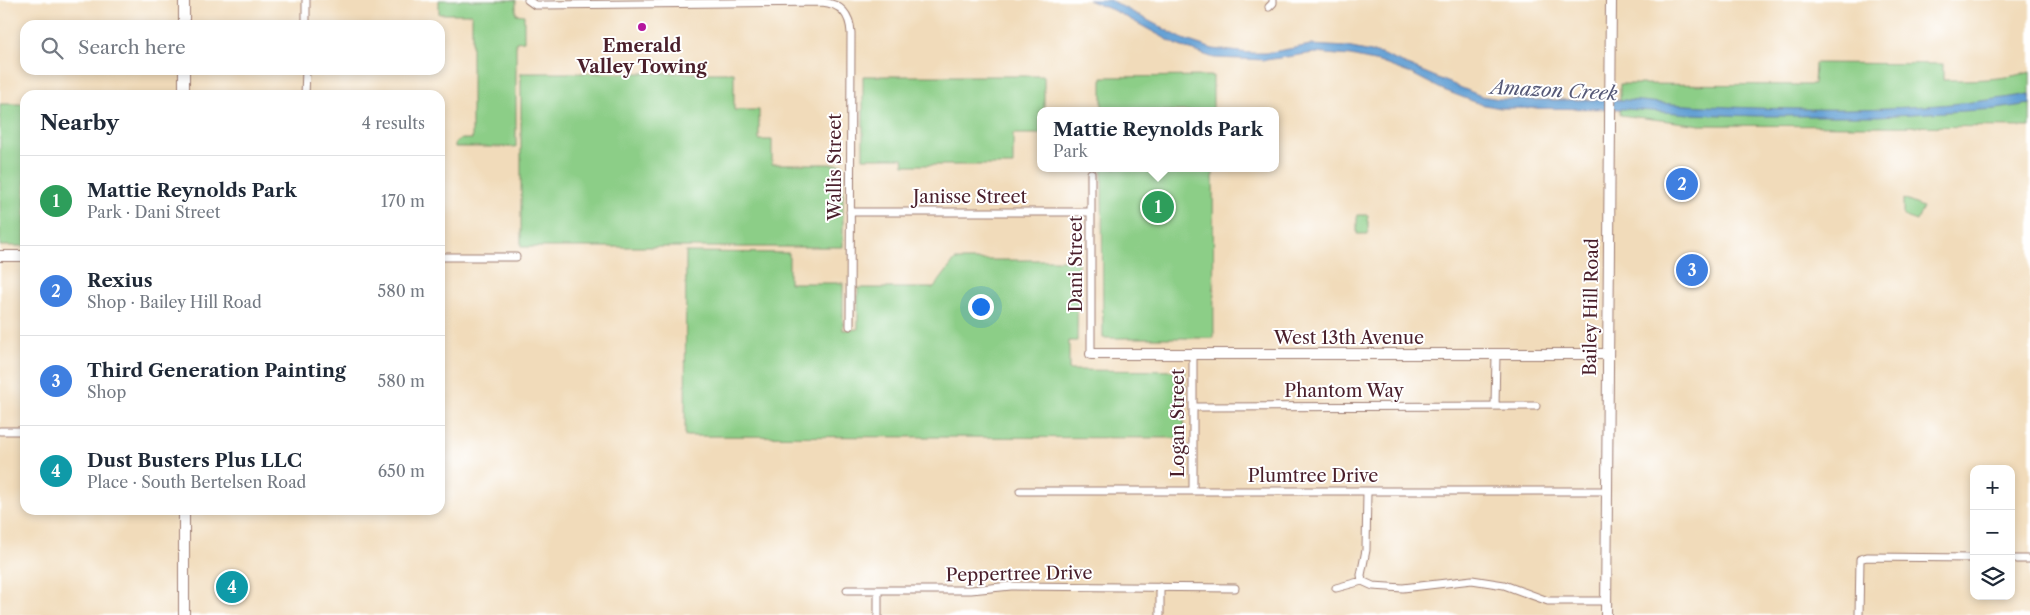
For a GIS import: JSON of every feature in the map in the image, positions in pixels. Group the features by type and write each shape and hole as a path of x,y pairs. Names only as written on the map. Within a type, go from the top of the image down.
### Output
{"main road":[{"path":"184,0 184,20"},
{"name":"Bailey Hill Road","path":"1606,615 1608,114 1611,0"},
{"path":"184,75 184,90"},
{"path":"0,256 20,256"},
{"name":"West 13th Avenue","path":"1091,354 1607,354"},
{"path":"184,515 184,615"}],"street":[{"path":"306,0 306,20"},
{"name":"Wallis Street","path":"528,0 535,5 822,2 831,3 843,10 850,25 850,326"},
{"path":"306,75 306,90"},
{"name":"Dani Street","path":"1091,173 1091,354"},
{"name":"Janisse Street","path":"850,212 1091,212"},
{"path":"445,257 516,257"},
{"name":"Logan Street","path":"1193,354 1193,491"},
{"path":"1495,406 1496,354"},
{"name":"Phantom Way","path":"1193,407 1536,406"},
{"path":"0,431 20,431"},
{"name":"Plumtree Drive","path":"1020,491 1607,491"},
{"path":"1362,581 1361,574 1366,550 1367,492"},
{"path":"1859,615 1860,559 1867,557 1970,558"},
{"path":"2015,559 2030,559"},
{"path":"1336,588 1362,581 1373,586 1403,588 1472,580 1496,583 1548,600 1606,602"},
{"name":"Peppertree Drive","path":"847,590 979,590 1011,586 1235,588"},
{"path":"1160,587 1160,615"},
{"path":"878,590 878,615"}],"green space":[{"path":"439,0 516,0 516,14 524,15 524,41 516,42 516,147 455,147 455,143 461,139 472,139 472,14 439,14"},
{"path":"1815,63 1943,64 1943,80 1998,78 2030,72 2030,127 1701,125 1620,115 1620,84 1814,85"},
{"path":"521,73 734,73 734,110 759,110 759,140 772,140 772,164 843,164 843,247 521,247"},
{"path":"863,76 1044,76 1044,107 1037,107 1037,134 1013,134 1013,165 904,165 903,158 863,158"},
{"path":"1213,76 1213,107 1102,107 1102,77"},
{"path":"0,104 20,104 20,246 0,246"},
{"path":"1102,172 1213,172 1214,338 1103,338"},
{"path":"1903,199 1923,207 1917,221 1903,216"},
{"path":"1357,215 1368,215 1368,234 1357,234"},
{"path":"686,252 789,253 789,283 843,283 843,330 858,329 858,288 934,288 955,260 1078,260 1077,341 1069,341 1069,370 1185,371 1184,438 685,436"}],"water":[{"path":"1088,0 1110,0 1183,39 1213,49 1266,53 1311,45 1347,47 1381,54 1481,96 1500,99 1625,100 1729,107 1858,109 1945,105 2030,94 2030,104 1997,109 1879,116 1757,116 1689,114 1626,109 1500,108 1480,104 1379,62 1350,56 1314,53 1266,60 1214,58 1179,46 1115,11"}],"place":[{"name":"Emerald Valley Towing","path":"642,27"},
{"name":"Rexius","path":"1682,184"},
{"name":"Mattie Reynolds Park","path":"1158,207"},
{"name":"Third Generation Painting","path":"1692,270"},
{"name":"Dust Busters Plus LLC","path":"232,587"}],"water label":[{"name":"Amazon Creek","path":"1554,90"}]}
